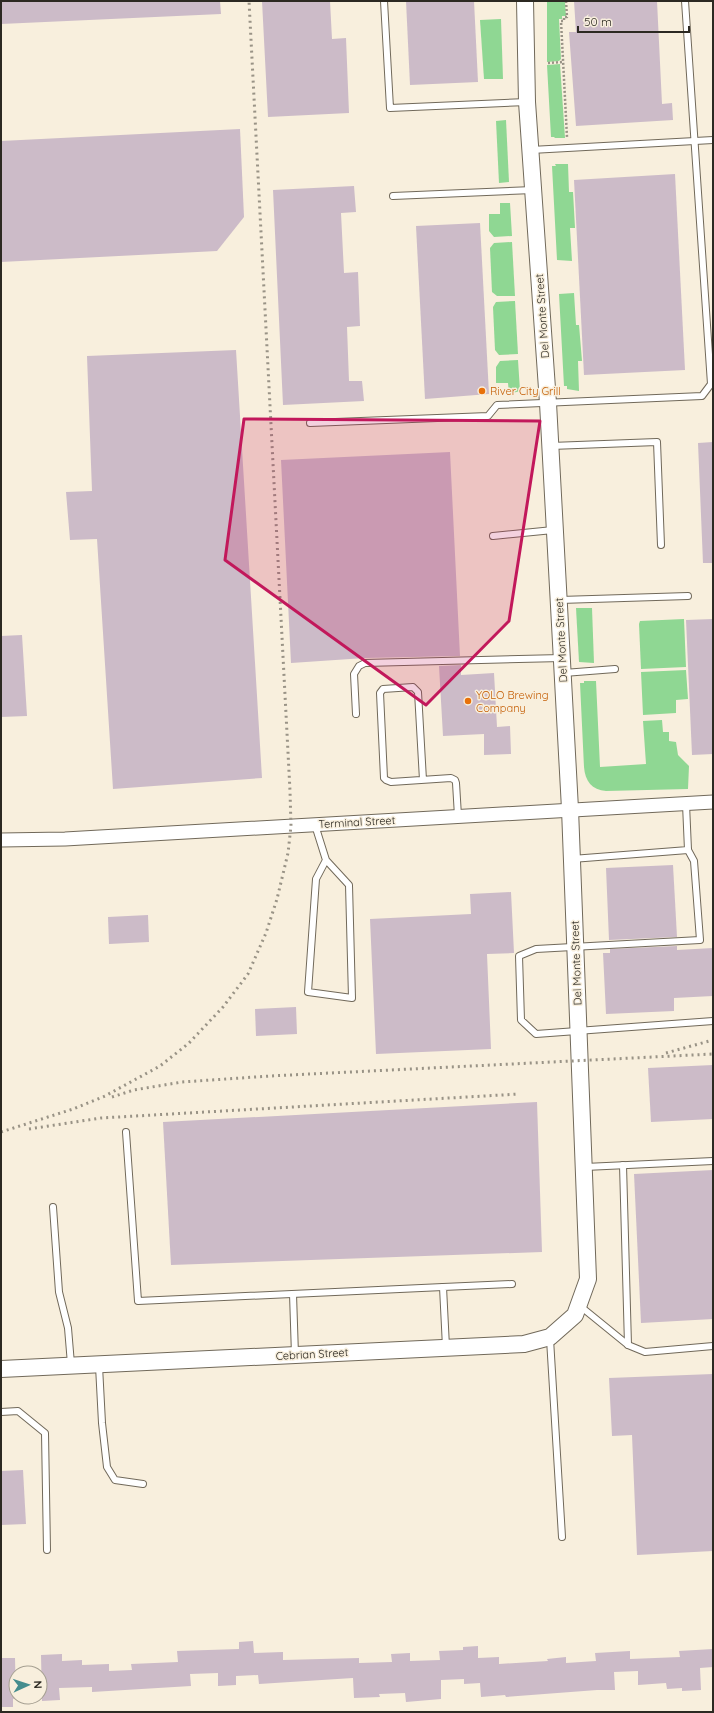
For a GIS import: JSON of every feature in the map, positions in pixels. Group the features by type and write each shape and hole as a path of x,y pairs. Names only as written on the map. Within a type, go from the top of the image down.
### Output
{"street":[{"name":"Del Monte Street","path":"525,1 527,102 548,403 570,809 588,1279"},
{"name":"Terminal Street","path":"1,840 65,839 713,802"},
{"name":"Cebrian Street","path":"1,1369 524,1344 550,1337 575,1315 588,1279"}],"lane":[{"path":"384,1 390,108 527,102"},
{"path":"310,423 488,416 497,405 702,396 711,384 685,1"},
{"path":"531,150 713,140"},
{"path":"393,196 534,190"},
{"path":"550,446 657,442 661,545"},
{"path":"493,536 554,530"},
{"path":"559,601 688,596"},
{"path":"356,714 354,674 359,666 365,664 562,666 615,669"},
{"path":"423,780 418,692 413,687 383,689 380,693 384,778 391,782 423,780 451,778 455,780 458,816"},
{"path":"686,804 688,850 694,861 700,940 536,949 519,956 521,1020 536,1034 713,1021"},
{"path":"315,825 326,860 349,885 352,998 308,992 316,879 326,860"},
{"path":"572,859 688,850"},
{"path":"126,1132 138,1301 512,1284"},
{"path":"584,1167 713,1161"},
{"path":"623,1165 628,1346"},
{"path":"53,1207 59,1292 68,1328 71,1366"},
{"path":"443,1288 446,1348"},
{"path":"293,1294 295,1355"},
{"path":"578,1305 628,1346 645,1352 713,1346"},
{"path":"550,1337 562,1537"},
{"path":"99,1364 102,1423 107,1467 115,1480 143,1484"},
{"path":"1,1412 18,1411 46,1433 47,1550"}],"path":[{"path":"566,1 567,17 564,17 564,21 561,21 567,138"},
{"path":"548,63 563,62"}],"highlighted area":[{"path":"244,419 540,421 509,621 426,705 225,560"}],"green space":[{"path":"547,1 565,2 566,16 562,16 562,19 559,19 561,59 559,61 547,62"},
{"path":"501,19 503,79 484,79 480,20"},
{"path":"560,64 565,138 555,138 551,137 547,65"},
{"path":"506,120 509,182 499,183 496,121"},
{"path":"555,164 568,164 569,192 573,192 575,228 570,228 572,261 557,260 552,166 556,166"},
{"path":"500,203 510,203 512,236 494,237 489,231 489,214 500,214"},
{"path":"512,242 515,296 497,296 492,292 490,248 494,243"},
{"path":"574,293 576,325 579,325 582,361 578,361 579,391 567,389 567,386 564,386 559,294"},
{"path":"515,301 518,354 499,355 495,350 493,307 496,302"},
{"path":"518,360 520,391 509,394 508,383 496,383 496,367 500,361"},
{"path":"576,608 592,608 594,663 579,662"},
{"path":"684,619 686,667 641,669 640,621"},
{"path":"686,670 688,699 676,700 676,713 643,715 641,672"},
{"path":"584,681 596,681 600,767 646,764 643,721 662,720 663,732 669,732 669,741 676,742 678,755 689,766 688,789 606,791 597,789 590,784 586,777 584,767 580,683 584,683"}],"building":[{"path":"1,1 220,1 221,14 1,24"},
{"path":"262,1 330,1 332,39 346,38 349,113 268,117"},
{"path":"406,1 474,1 478,82 410,85"},
{"path":"574,1 657,1 662,104 672,103 673,120 576,126 569,32 576,32"},
{"path":"240,129 244,217 217,251 1,262 1,141"},
{"path":"675,174 685,370 584,375 574,180"},
{"path":"354,186 356,212 341,213 344,273 358,272 360,326 347,327 349,381 362,381 364,401 283,405 273,190"},
{"path":"480,223 489,394 425,399 416,226"},
{"path":"236,350 262,778 113,789 97,539 70,540 66,492 92,491 87,356"},
{"path":"713,442 713,563 703,563 698,443"},
{"path":"450,452 460,656 365,658 291,663 281,460"},
{"path":"713,619 713,754 692,755 686,620"},
{"path":"22,635 27,716 1,717 1,636"},
{"name":"YOLO Brewing Company","path":"461,665 461,675 494,673 497,727 510,726 511,754 484,755 484,734 443,736 439,666"},
{"path":"673,865 677,937 609,940 606,868"},
{"path":"511,892 514,953 487,954 491,1049 376,1054 370,919 471,914 470,894"},
{"path":"148,915 149,942 109,944 108,917"},
{"path":"677,946 677,950 713,948 713,996 674,998 674,1011 606,1014 603,953 610,953 610,949"},
{"path":"296,1007 297,1034 256,1036 255,1009"},
{"path":"713,1065 713,1119 651,1122 648,1068"},
{"path":"537,1102 542,1252 171,1265 163,1122"},
{"path":"713,1170 713,1319 641,1323 634,1174"},
{"path":"713,1374 713,1551 637,1555 632,1435 612,1436 609,1378"},
{"path":"23,1470 26,1524 1,1525 1,1471"},
{"path":"253,1641 254,1653 283,1652 283,1660 359,1658 359,1663 392,1662 391,1654 410,1653 410,1661 440,1660 439,1651 463,1650 463,1647 478,1646 478,1658 499,1657 499,1664 548,1661 547,1659 566,1657 566,1663 596,1661 595,1653 630,1651 630,1659 680,1657 679,1651 713,1649 713,1667 700,1668 701,1690 682,1691 682,1688 667,1689 666,1683 638,1685 638,1671 614,1672 615,1690 506,1697 505,1695 481,1697 480,1683 464,1684 464,1679 441,1680 441,1699 406,1702 405,1693 379,1694 380,1697 354,1698 353,1678 259,1684 258,1675 236,1676 236,1685 218,1686 218,1673 190,1674 191,1686 92,1692 92,1687 59,1688 60,1700 48,1701 48,1665 41,1665 41,1655 62,1654 62,1661 82,1660 82,1665 109,1664 109,1671 132,1670 131,1664 178,1662 177,1651 239,1649 239,1642"},
{"path":"1,1658 15,1658 15,1665 8,1665 8,1705 13,1705 13,1707 1,1707"}],"railway":[{"path":"1,1132 73,1109 105,1096 160,1066 189,1043 223,1007 248,974 266,933 277,899 288,853 291,826 290,791 249,1"},
{"path":"666,1053 713,1040"},
{"path":"112,1097 134,1090 182,1082 270,1076 713,1054"},
{"path":"29,1129 101,1118 519,1094"}],"place":[{"name":"River City Grill","path":"482,391"},
{"name":"YOLO Brewing Company","path":"468,701"}]}
